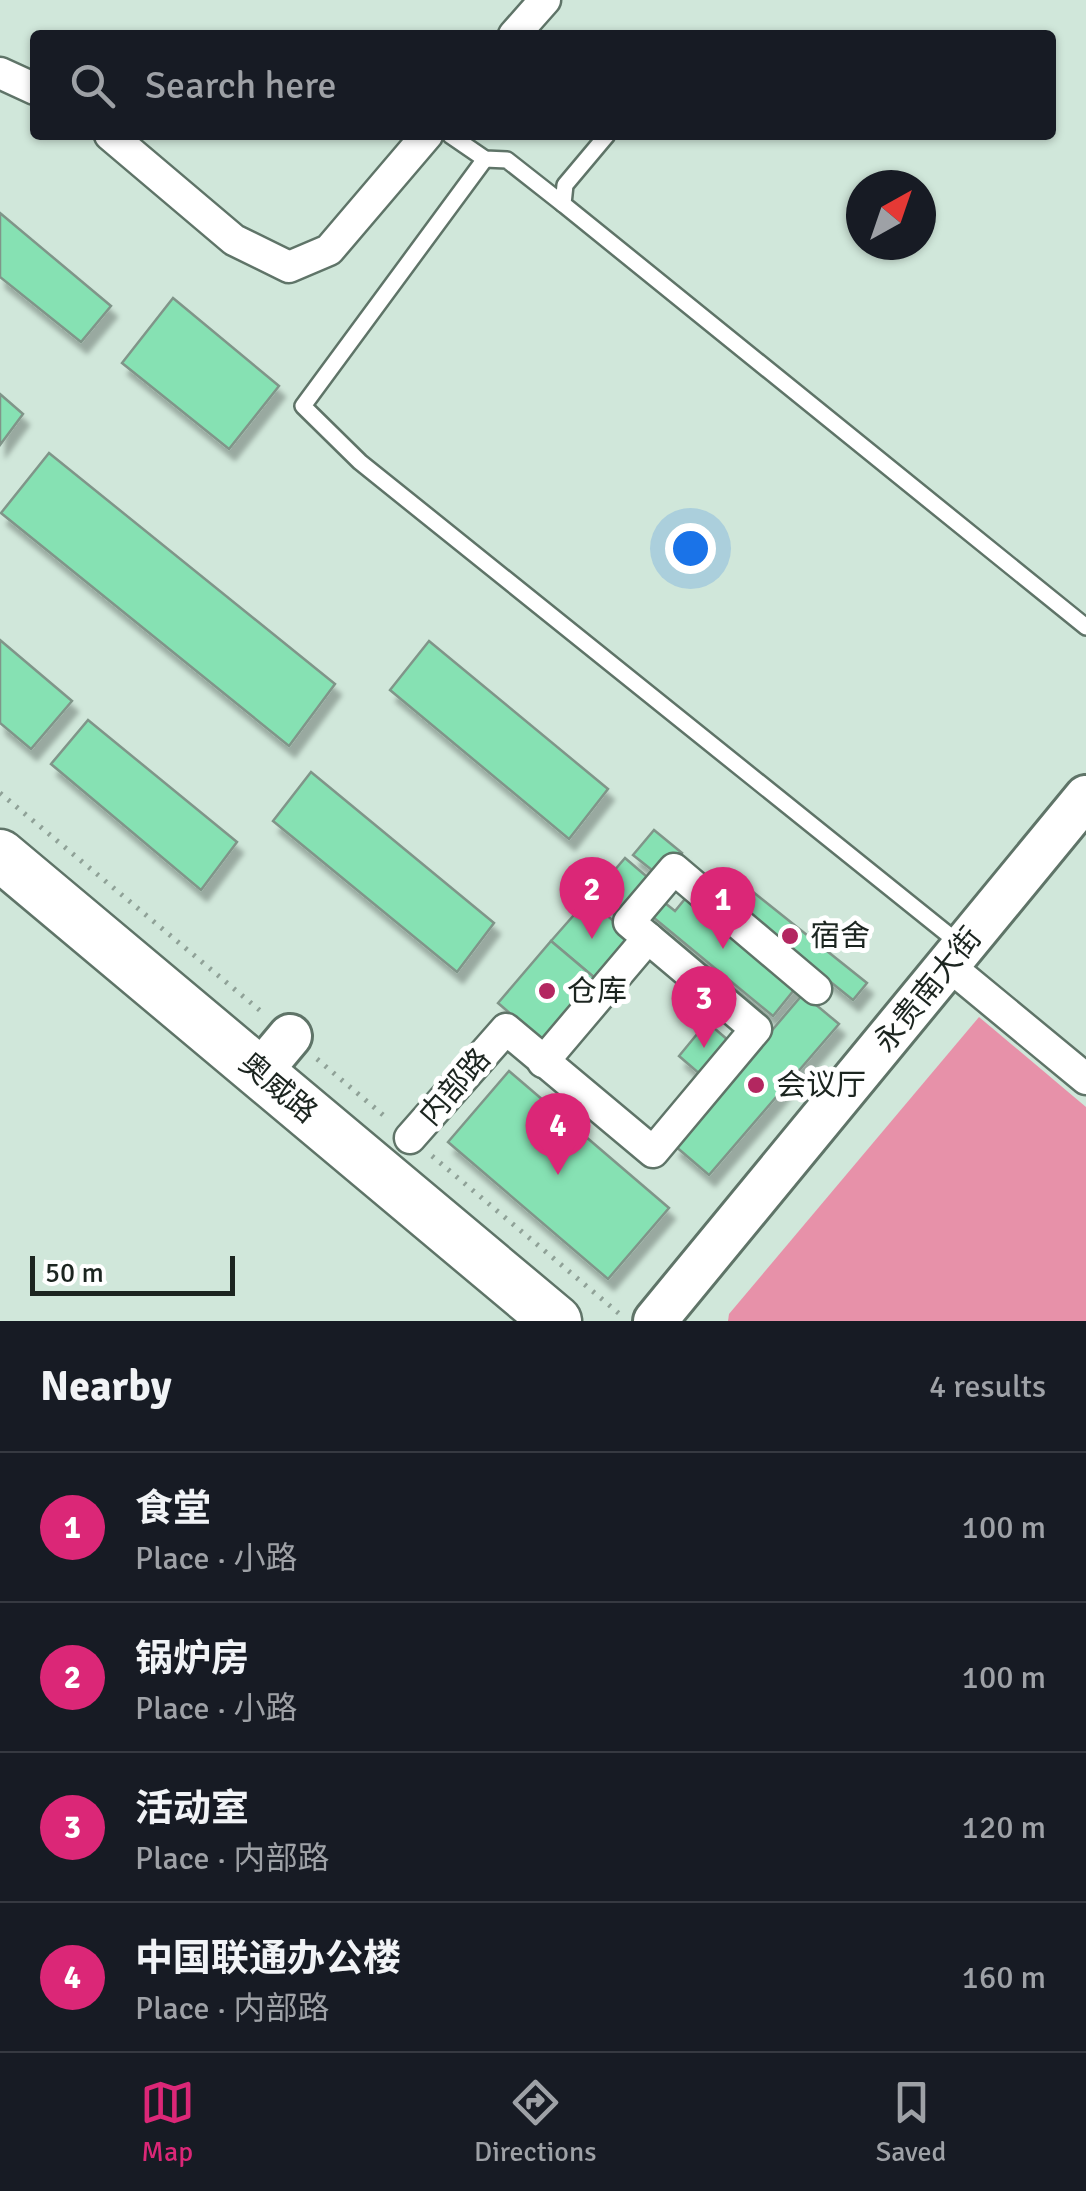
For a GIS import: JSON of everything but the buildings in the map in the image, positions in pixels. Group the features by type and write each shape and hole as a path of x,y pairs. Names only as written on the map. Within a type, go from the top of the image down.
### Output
{"main road":[{"name":"奥威路","path":"0,855 275,1054 556,1321"},
{"name":"奥威路","path":"0,896 506,1321"}],"street":[{"path":"518,30 545,0"},
{"path":"0,73 30,87"},
{"path":"116,140 234,240 289,267 329,250 423,140"},
{"name":"永贵南大街","path":"655,1321 1086,798"},
{"path":"543,1062 648,938 629,922 674,870 816,989"},
{"name":"内部路","path":"410,1138 506,1029 653,1152 756,1029 648,938"},
{"path":"955,956 1086,1079"}],"lane":[{"path":"457,140 485,160 507,160 1086,627"},
{"path":"563,204 565,185 603,140"},
{"path":"485,160 304,406 360,462 955,956"}],"shaded area":[{"path":"979,1017 1086,1107 1086,1321 728,1321 729,1314"}],"place":[{"name":"宿舍","path":"790,936"},
{"name":"锅炉房","path":"592,939"},
{"name":"食堂","path":"723,949"},
{"name":"仓库","path":"547,991"},
{"name":"活动室","path":"704,1048"},
{"name":"会议厅","path":"756,1085"},
{"name":"中国联通办公楼","path":"558,1175"}]}
